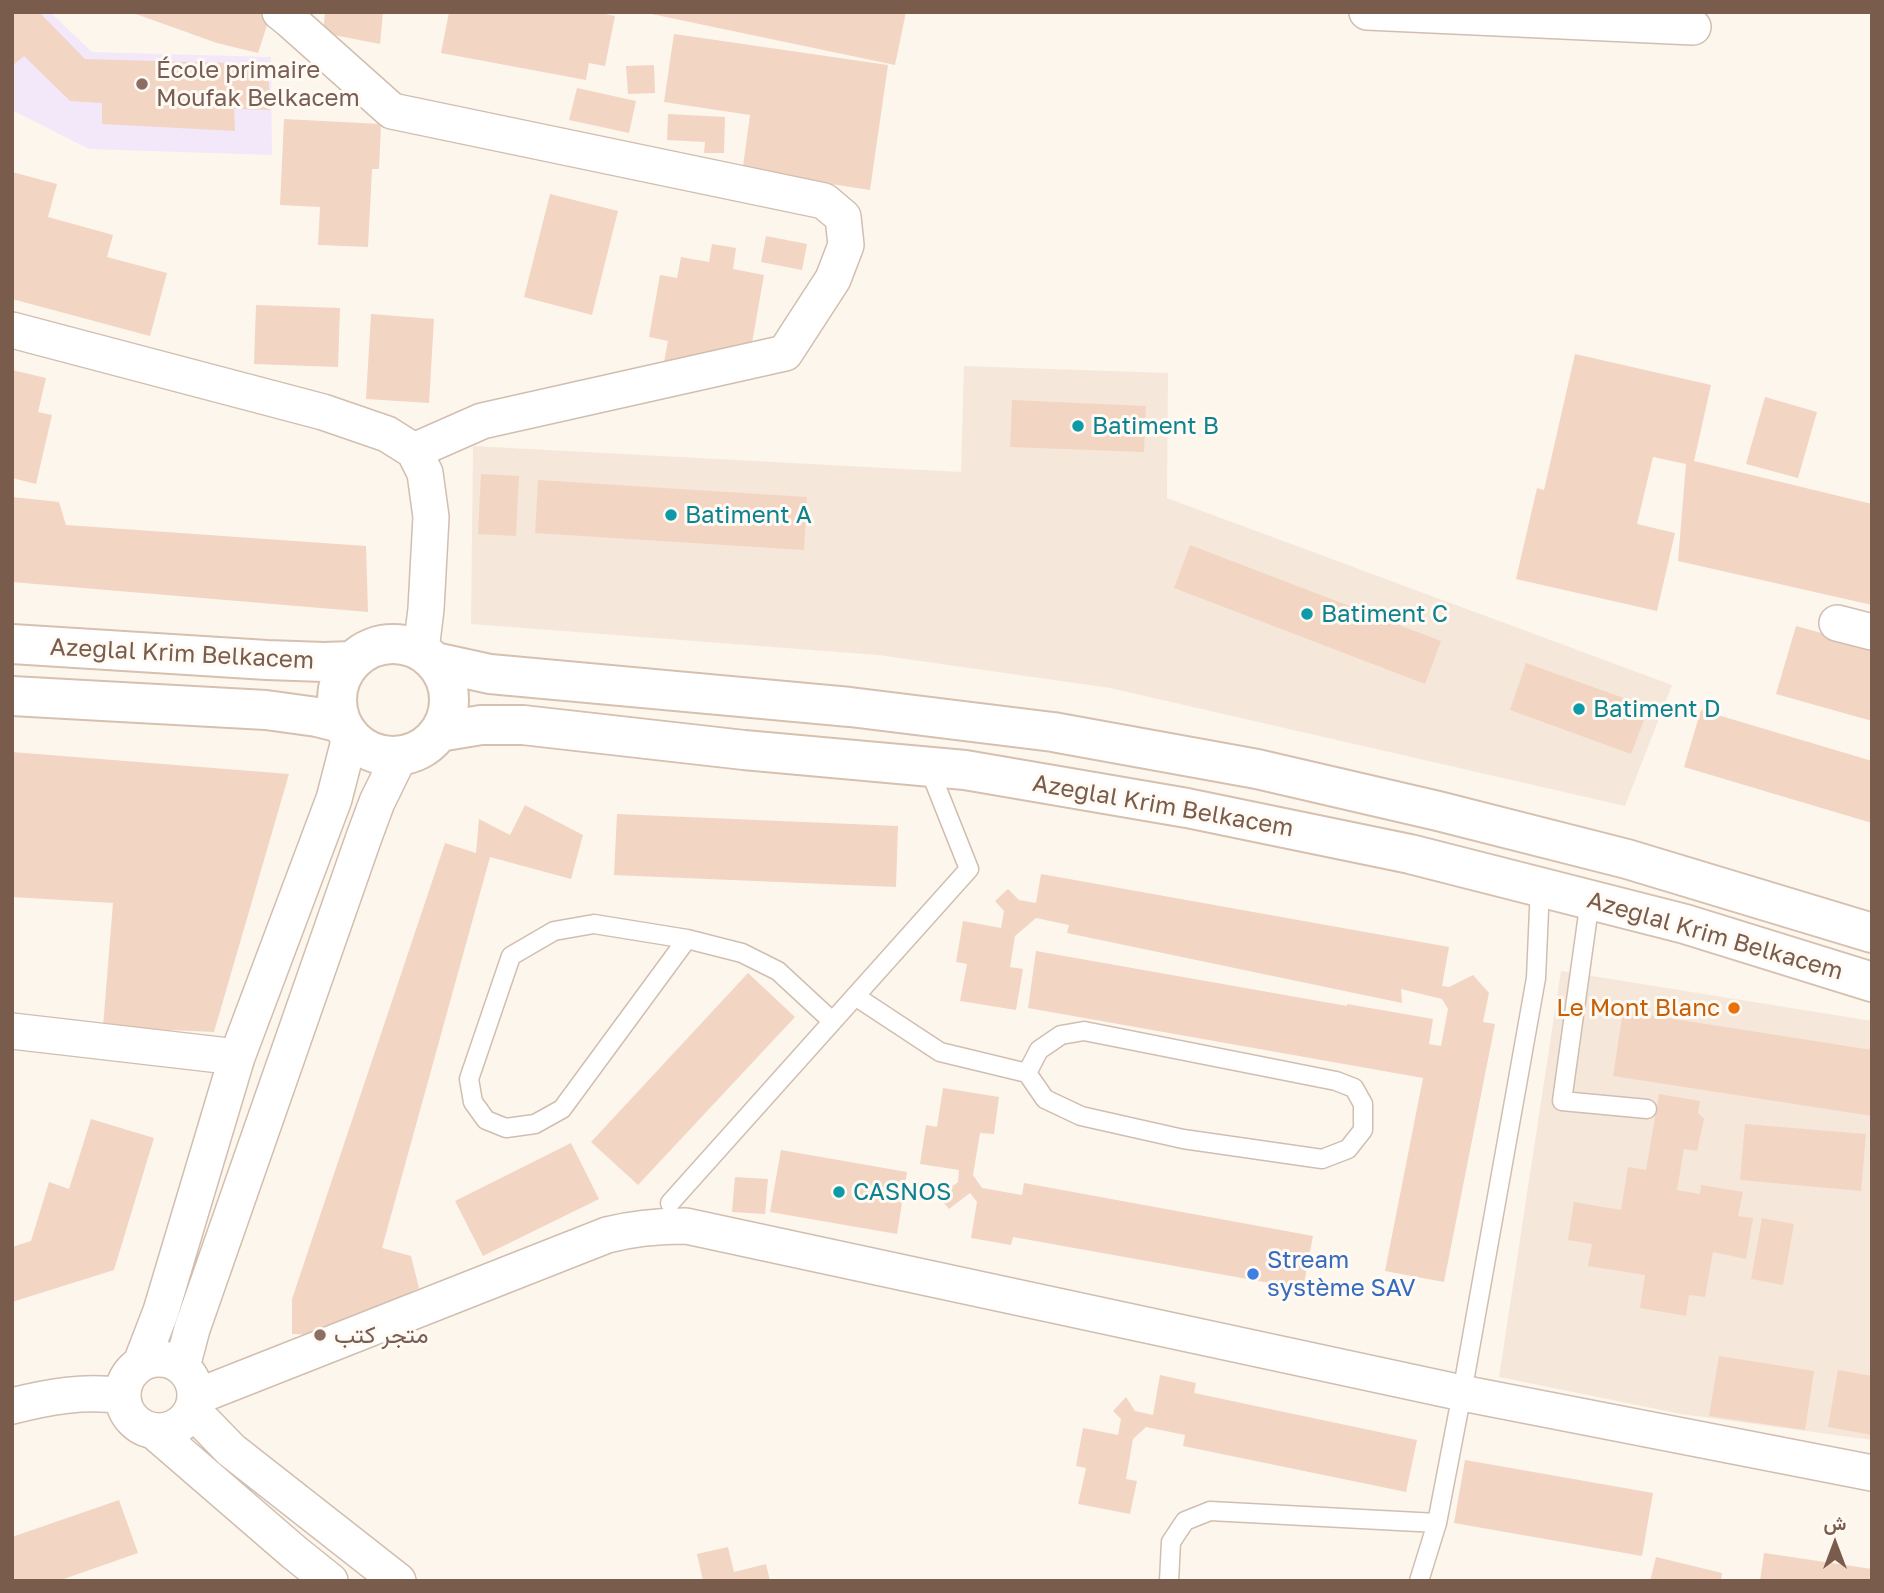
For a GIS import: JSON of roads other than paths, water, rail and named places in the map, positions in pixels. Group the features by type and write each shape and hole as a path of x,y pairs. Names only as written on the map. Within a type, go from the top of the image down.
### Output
{"main road":[{"name":"Azeglal Krim Belkacem","path":"12,644 281,661 352,661"},
{"path":"428,656 446,678 449,696 447,715 439,732 427,744 413,752 400,755 379,755 364,748 346,730 337,707 337,690 342,674 352,661 367,649 385,644 404,644 428,656 490,674 850,707 1054,732 1244,766 1627,859 1872,933"},
{"name":"Azeglal Krim Belkacem","path":"12,696 266,710 317,717 346,730"},
{"name":"Azeglal Krim Belkacem","path":"439,732 481,725 523,725 744,750 928,766 1187,808 1410,854 1540,887 1685,924 1872,982"}],"street":[{"path":"280,12 392,111 824,201 843,217 846,246 833,279 785,352 482,421 414,451"},
{"path":"1367,12 1693,26"},
{"path":"12,330 323,412 387,435 414,451 425,473 431,517 426,608 428,656"},
{"path":"1837,623 1872,632"},
{"path":"141,1363 161,1311 237,1057 334,799 346,730"},
{"path":"398,1581 231,1450 199,1417 190,1391 162,1359 152,1359 133,1369 127,1377 122,1396 128,1416 135,1424 145,1429 167,1431 178,1427 187,1419 190,1391 192,1329 364,837 384,786 400,755"},
{"path":"12,1031 237,1057"},
{"path":"190,1391 607,1235 633,1228 686,1227 1462,1393 1872,1473"},
{"path":"12,1406 66,1395 106,1393 122,1396"},
{"path":"155,1432 297,1567 330,1581"}],"lane":[{"path":"670,1203 969,869 928,766"},
{"path":"1419,1581 1437,1523 1536,978 1540,887"},
{"path":"1591,901 1562,1101 1647,1109"},
{"path":"687,939 562,1109 535,1124 506,1128 486,1120 472,1102 469,1079 511,956 554,931 594,924 687,939 742,953 778,971 832,1021"},
{"path":"855,996 940,1052 1027,1073 1045,1099 1081,1116 1184,1139 1322,1160 1348,1149 1363,1130 1363,1104 1353,1088 1336,1080 1084,1031 1061,1035 1040,1050 1027,1073"},
{"path":"1169,1581 1171,1542 1185,1521 1210,1511 1437,1523"}],"place":[{"name":"École primaire Moufak Belkacem","path":"142,84"},
{"name":"Batiment B","path":"1078,426"},
{"name":"Batiment A","path":"671,515"},
{"name":"Batiment C","path":"1307,614"},
{"name":"Batiment D","path":"1579,709"},
{"name":"Le Mont Blanc","path":"1734,1008"},
{"name":"CASNOS","path":"839,1192"},
{"name":"Stream système SAV","path":"1253,1274"},
{"name":"متجر كتب","path":"320,1335"}]}
